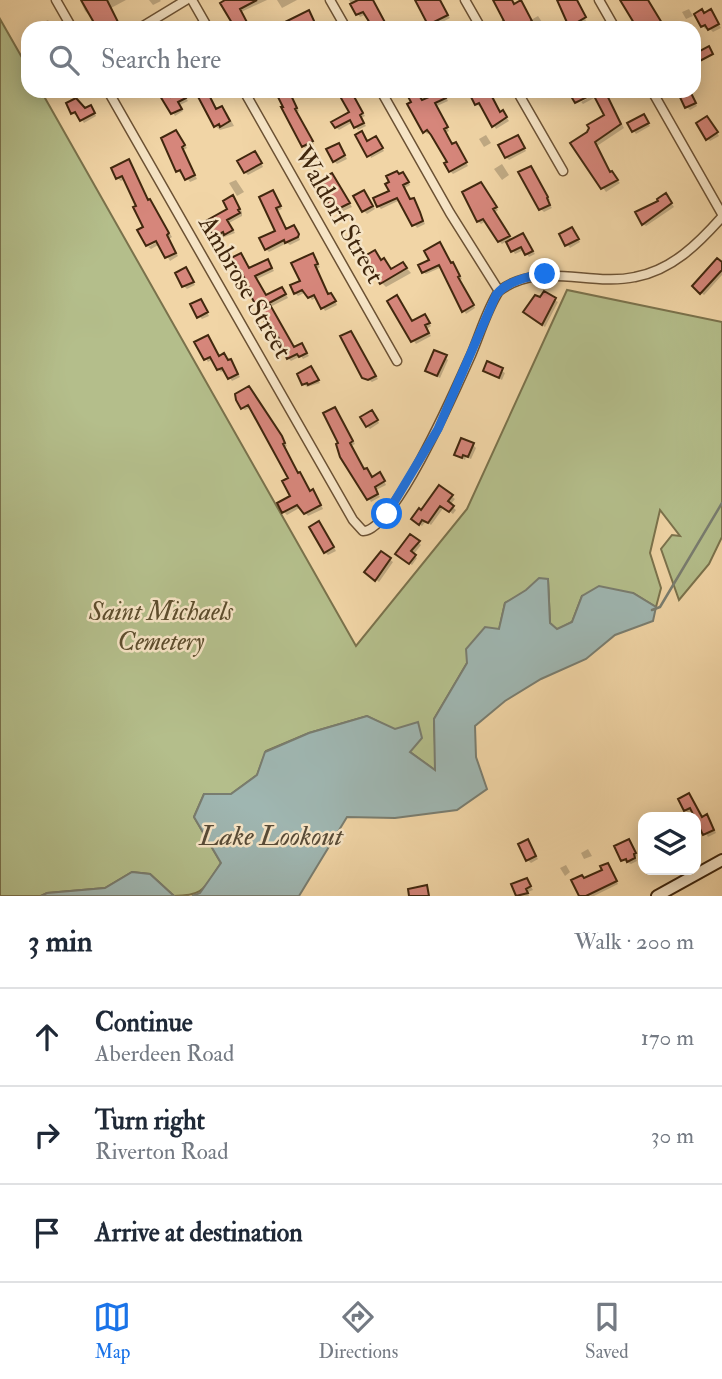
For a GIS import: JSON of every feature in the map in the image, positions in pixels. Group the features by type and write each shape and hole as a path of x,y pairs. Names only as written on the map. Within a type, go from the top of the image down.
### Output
{"main road":[{"path":"656,896 722,860"}],"street":[{"path":"56,0 68,21"},
{"path":"152,21 189,0 203,21"},
{"path":"330,0 341,21"},
{"path":"465,0 477,21"},
{"path":"599,0 611,21"},
{"name":"Ambrose Street","path":"112,98 353,520 363,531 371,530 394,504 438,429 499,291"},
{"name":"Waldorf Street","path":"248,98 397,361"},
{"path":"385,98 450,213 499,291 537,275 605,279 643,275 689,251 722,215 656,98"},
{"path":"521,98 563,171"}],"green space":[{"name":"Saint Michaels Cemetery","path":"0,19 21,56 21,98 45,98 356,646 467,509 567,290 722,322 722,537 709,564 679,600 661,549 672,535 680,536 660,510 650,553 661,588 656,607 633,593 582,596 572,622 557,630 550,623 548,580 505,603 499,630 467,663 434,719 436,771 410,752 395,730 367,716 309,733 266,751 257,775 231,794 204,794 194,817 221,863 198,892 174,896 150,874 132,872 105,888 47,893 41,896 0,896"}],"water":[{"name":"Lake Lookout","path":"539,578 548,579 550,623 557,629 572,622 582,596 599,586 633,593 656,607 653,621 615,635 586,659 541,679 505,701 475,726 476,757 487,789 457,810 395,818 347,817 299,896 192,896 200,893 221,863 194,817 204,794 231,794 257,775 265,752 309,733 367,716 395,729 418,722 422,738 410,752 435,770 434,719 467,663 466,649 485,627 499,629 505,603"},
{"name":"Lake Lookout","path":"132,872 150,874 174,896 41,896 47,893 105,888"}],"building":[{"path":"81,0 107,0 118,21 93,21"},
{"path":"225,0 257,0 240,9 246,21 231,21 220,3"},
{"path":"358,0 373,0 384,21 369,21 363,12 356,15 350,4"},
{"path":"415,0 440,0 448,15 436,21 426,21"},
{"path":"493,0 512,0 514,4 521,0 532,21 504,21"},
{"path":"557,0 577,0 586,17 579,21 566,21"},
{"path":"620,0 648,0 661,21 633,21"},
{"path":"702,9 704,13 711,9 719,24 708,30 705,25 701,27 701,21 698,21 694,14"},
{"path":"309,10 314,21 287,21"},
{"path":"709,46 713,54 701,60 701,50"},
{"path":"76,98 85,108 91,105 95,113 80,121 75,112 71,114 66,103"},
{"path":"161,98 186,98 178,102 182,109 171,114"},
{"path":"199,98 210,98 216,109 222,106 230,121 220,127 219,124 214,127"},
{"path":"278,98 292,98 297,108 295,109 313,141 302,147"},
{"path":"341,98 355,98 363,113 360,115 364,123 354,128 350,120 335,128 331,122 349,112"},
{"path":"409,98 446,98 435,103 448,127 444,129 452,144 456,142 467,162 449,172 444,163 447,162 431,135 427,130 423,133 407,104 411,102"},
{"path":"472,98 493,98 500,112 503,110 507,117 492,127 479,103 475,105"},
{"path":"572,98 585,98 575,103"},
{"path":"595,98 608,98 621,124 595,142 610,172 612,171 618,180 601,189 570,143 587,132 587,125 604,115"},
{"path":"680,98 694,98 696,103 685,108"},
{"path":"644,114 649,123 632,132 627,123"},
{"path":"707,116 718,132 706,140 696,123"},
{"path":"176,130 185,145 182,147 195,175 185,180 180,170 176,172 161,138"},
{"path":"362,131 367,141 376,136 383,148 367,157 355,135"},
{"path":"518,135 525,148 505,158 498,145"},
{"path":"339,143 345,155 333,162 326,149"},
{"path":"255,151 262,163 244,173 237,161"},
{"path":"129,159 148,200 150,199 169,233 167,235 176,253 165,258 156,241 146,246 137,230 143,227 133,207 136,206 122,176 116,179 111,168"},
{"path":"531,166 550,205 539,210 518,172"},
{"path":"397,171 399,174 403,172 409,182 403,185 410,199 414,198 423,221 412,226 397,198 377,207 373,198 389,191 385,184 389,182 386,176"},
{"path":"332,173 350,203 332,212 327,201 332,199 321,179"},
{"path":"481,182 497,207 493,209 510,236 498,242 483,219 477,222 462,192"},
{"path":"273,190 281,206 276,208 286,229 294,225 299,234 298,237 285,243 284,240 265,250 259,238 275,231 259,197"},
{"path":"364,190 373,206 362,212 353,196"},
{"path":"666,193 672,203 642,225 635,212 658,201 657,199"},
{"path":"233,195 240,213 227,220 233,230 214,237 202,223 227,209 223,201"},
{"path":"572,227 579,239 565,246 559,234"},
{"path":"523,233 533,251 525,255 521,247 511,252 506,242"},
{"path":"440,242 474,305 462,312 439,265 422,273 418,265 429,260 424,251"},
{"path":"375,250 391,269 403,262 407,268 380,284 363,257"},
{"path":"241,253 249,268 268,259 272,268 255,276 266,295 282,287 286,294 269,303 294,347 302,343 307,353 287,359 275,331 271,333 247,289 249,288 241,271 237,273 229,259"},
{"path":"313,253 318,264 315,265 328,294 331,293 336,301 321,309 314,295 308,298 302,290 294,294 290,285 300,281 291,263"},
{"path":"717,258 722,262 722,270 700,294 692,286"},
{"path":"186,267 194,282 182,287 175,273"},
{"path":"544,291 556,298 542,325 523,312 535,295 540,297"},
{"path":"397,295 412,321 425,314 430,323 425,325 429,333 411,342 387,301"},
{"path":"201,299 208,312 197,318 190,304"},
{"path":"351,331 376,376 368,380 362,378 340,336"},
{"path":"208,335 219,356 224,353 228,360 231,359 238,374 228,379 222,368 217,370 210,357 204,360 194,342"},
{"path":"434,350 447,355 437,376 425,371"},
{"path":"487,361 503,368 499,378 483,371"},
{"path":"311,366 319,380 302,385 297,374"},
{"path":"249,386 282,436 285,443 283,444 298,473 300,472 310,491 313,489 321,505 304,514 297,505 282,513 277,503 290,496 282,481 288,478 248,405 241,409 236,400 235,394"},
{"path":"335,407 364,469 367,468 372,477 380,472 385,481 375,487 378,494 367,500 340,457 336,444 338,443 323,413"},
{"path":"372,410 378,420 366,427 360,417"},
{"path":"461,438 474,443 468,457 454,455"},
{"path":"439,485 453,495 448,501 454,506 449,512 440,506 428,523 422,520 419,525 411,519"},
{"path":"319,521 334,547 324,553 309,527"},
{"path":"410,534 420,541 411,551 416,555 409,564 395,554"},
{"path":"381,551 391,558 375,581 364,572"},
{"path":"689,793 699,812 692,812 690,808 684,811 678,799"},
{"path":"707,814 714,830 703,835 701,815"},
{"path":"528,839 536,856 526,861 518,844"},
{"path":"629,839 636,853 635,858 627,862 626,859 621,861 614,846"},
{"path":"608,863 617,881 586,896 579,896 571,880 602,870 600,866"},
{"path":"527,878 531,886 526,889 528,893 516,896 511,884"},
{"path":"427,885 429,896 409,896 408,889"}],"waterway":[{"path":"652,610 660,607 722,503"}],"route":[{"path":"387,514 438,429 496,295 509,285 545,274"}]}
